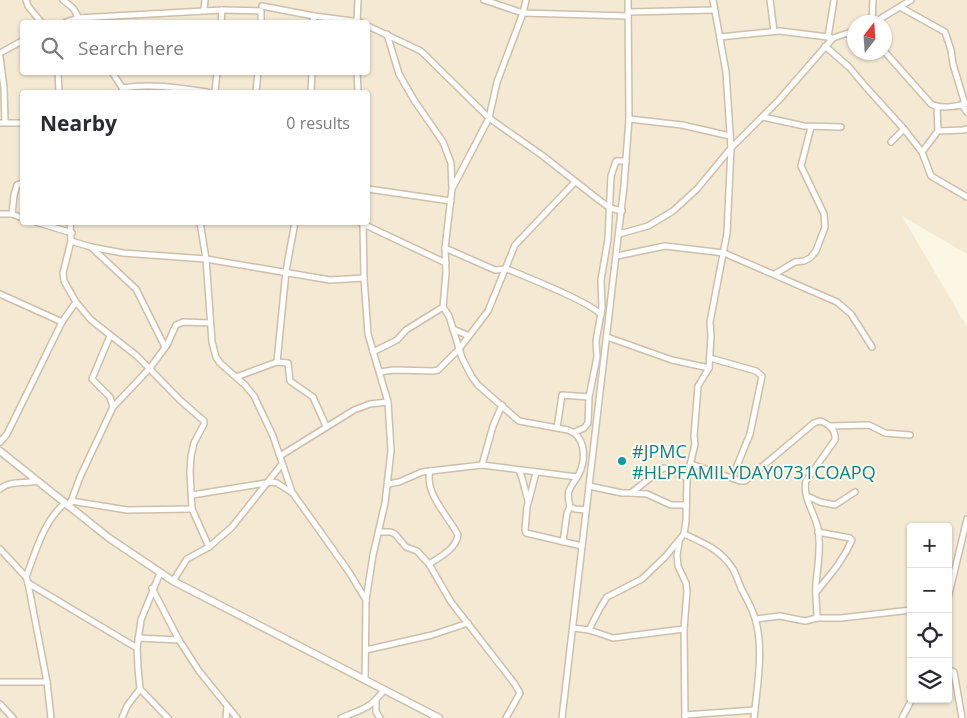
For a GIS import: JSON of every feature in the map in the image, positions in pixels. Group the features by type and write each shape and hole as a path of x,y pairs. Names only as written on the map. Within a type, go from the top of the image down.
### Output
{"street":[{"path":"26,0 28,6 39,20"},
{"path":"63,0 73,8"},
{"path":"70,0 80,20 222,10 262,5 343,20"},
{"path":"204,10 205,0"},
{"path":"358,0 358,20"},
{"path":"484,0 523,13 628,14 714,10"},
{"path":"452,188 489,118 498,76 523,13 526,0"},
{"path":"562,718 622,211 629,119 628,0"},
{"path":"589,630 607,597 642,579 665,557 684,534 687,478 695,444 698,386 709,368 710,322 727,233 730,136 726,72 713,0"},
{"path":"770,0 774,31"},
{"path":"619,234 648,226 673,211 697,190 730,148 780,100 831,37 834,0"},
{"path":"873,0 874,15"},
{"path":"886,15 911,0"},
{"path":"261,20 262,5"},
{"path":"900,7 945,32 967,112"},
{"path":"221,20 222,10"},
{"path":"370,27 425,54 489,118 543,156 609,207 622,211"},
{"path":"720,37 774,31 831,37 847,33"},
{"path":"387,34 399,74 414,100 443,142 448,154 452,188 445,248 446,273 443,307 449,316 459,349 472,377 514,419 574,432 581,440 583,459 577,477 568,493 570,507 567,513 563,542"},
{"path":"20,42 0,55 4,88 2,122 20,123"},
{"path":"825,46 849,67 904,129 922,152 932,176 967,197"},
{"path":"892,60 928,101 937,107 964,104"},
{"path":"58,75 59,90"},
{"path":"114,75 123,90 132,86 190,90"},
{"path":"215,90 217,75"},
{"path":"256,90 258,75"},
{"path":"311,90 312,75"},
{"path":"357,75 358,90"},
{"path":"922,152 938,131 937,107"},
{"path":"764,117 811,127 841,127"},
{"path":"629,119 682,125 730,136"},
{"path":"775,274 795,262 810,258 816,251 825,227 824,214 801,166 811,127"},
{"path":"938,131 963,130 967,128"},
{"path":"891,142 904,129"},
{"path":"574,432 587,426 589,397 597,357 596,341 601,314 601,280 608,239 611,176 614,166 619,160 626,161"},
{"path":"380,372 394,370 433,372 438,370 459,349 488,311 507,269 508,260 516,245 576,182"},
{"path":"12,214 14,195 20,184"},
{"path":"370,189 450,200"},
{"path":"0,214 12,214 20,217"},
{"path":"46,225 72,233"},
{"path":"71,225 71,241 63,273 64,281 76,302 91,320 150,368 180,400 204,421 194,443 190,472 192,509 209,547"},
{"path":"200,225 206,259 212,342 216,357 254,396 273,436 292,492 349,572 366,600"},
{"path":"277,362 286,271 294,225"},
{"path":"362,225 368,334 388,402 391,451 388,484 373,555 366,600 365,680"},
{"path":"366,225 446,263"},
{"path":"71,241 124,253 206,259 286,271 330,280 364,278"},
{"path":"617,256 665,246 724,253 837,302 851,314 872,347"},
{"path":"91,247 136,289 165,347"},
{"path":"445,248 495,270 507,269 583,302 599,311 605,321 609,323"},
{"path":"0,294 62,322"},
{"path":"0,442 7,434 62,322 76,302"},
{"path":"373,352 397,340 406,330 443,307"},
{"path":"51,718 47,682 27,580 47,525 55,512 68,504 113,407 150,368 165,347 173,329 179,323 210,323"},
{"path":"453,329 469,336"},
{"path":"110,336 92,379 110,397 113,407"},
{"path":"607,337 672,360 709,368"},
{"path":"710,358 756,371 762,376 750,434 732,478"},
{"path":"236,377 277,362 288,363 290,381 313,397 326,426"},
{"path":"557,428 562,395 589,397"},
{"path":"280,456 354,410 370,404 388,402"},
{"path":"482,465 493,426 502,405"},
{"path":"691,464 745,481 814,423 820,421 830,426 835,433 834,440 805,485 818,532 817,618"},
{"path":"830,426 869,425 885,432 910,435"},
{"path":"0,451 109,538 173,581 440,718"},
{"path":"173,581 187,559 209,547 232,527 282,464"},
{"path":"388,484 399,482 422,472 482,465 497,465 536,473 577,477"},
{"path":"631,492 663,468 687,478"},
{"path":"519,470 528,503"},
{"path":"430,471 428,478 432,490 447,520 458,535 457,540 448,550 430,564"},
{"path":"536,473 528,503 526,533 582,546"},
{"path":"0,488 9,483 36,481"},
{"path":"192,495 266,483 278,483 292,492"},
{"path":"589,486 622,493 647,494 671,505 686,505"},
{"path":"807,496 820,502 835,505 854,492"},
{"path":"68,504 127,510 192,509"},
{"path":"570,507 586,510"},
{"path":"952,581 967,519"},
{"path":"379,532 395,534 406,547 417,551 430,564 451,602 518,689 520,693 506,718"},
{"path":"816,592 844,558 852,540 818,532"},
{"path":"684,534 723,556 734,571 756,619 759,659 754,718"},
{"path":"680,539 677,556 678,566 686,583 687,591 684,629 685,716 755,710"},
{"path":"0,549 27,580 137,648"},
{"path":"160,573 152,588 141,620 137,648 140,689 168,718"},
{"path":"152,588 179,640 199,671 238,718"},
{"path":"756,619 780,616 806,620 907,610"},
{"path":"366,650 432,635 468,623"},
{"path":"572,628 589,630 613,638 684,629"},
{"path":"138,638 179,640"},
{"path":"952,671 954,672 962,718"},
{"path":"0,682 47,682"},
{"path":"122,718 127,706 140,689"},
{"path":"341,718 365,709 376,701 384,690"},
{"path":"376,701 376,712 380,718"},
{"path":"902,718 910,703"},
{"path":"0,704 13,718"},
{"path":"226,718 227,706"},
{"path":"365,709 376,712"}],"shaded area":[{"path":"0,0 967,0 967,254 902,216 967,327 967,718 0,718"}],"place":[{"name":"#JPMC #HLPFAMILYDAY0731COAPQ","path":"622,461"}]}
